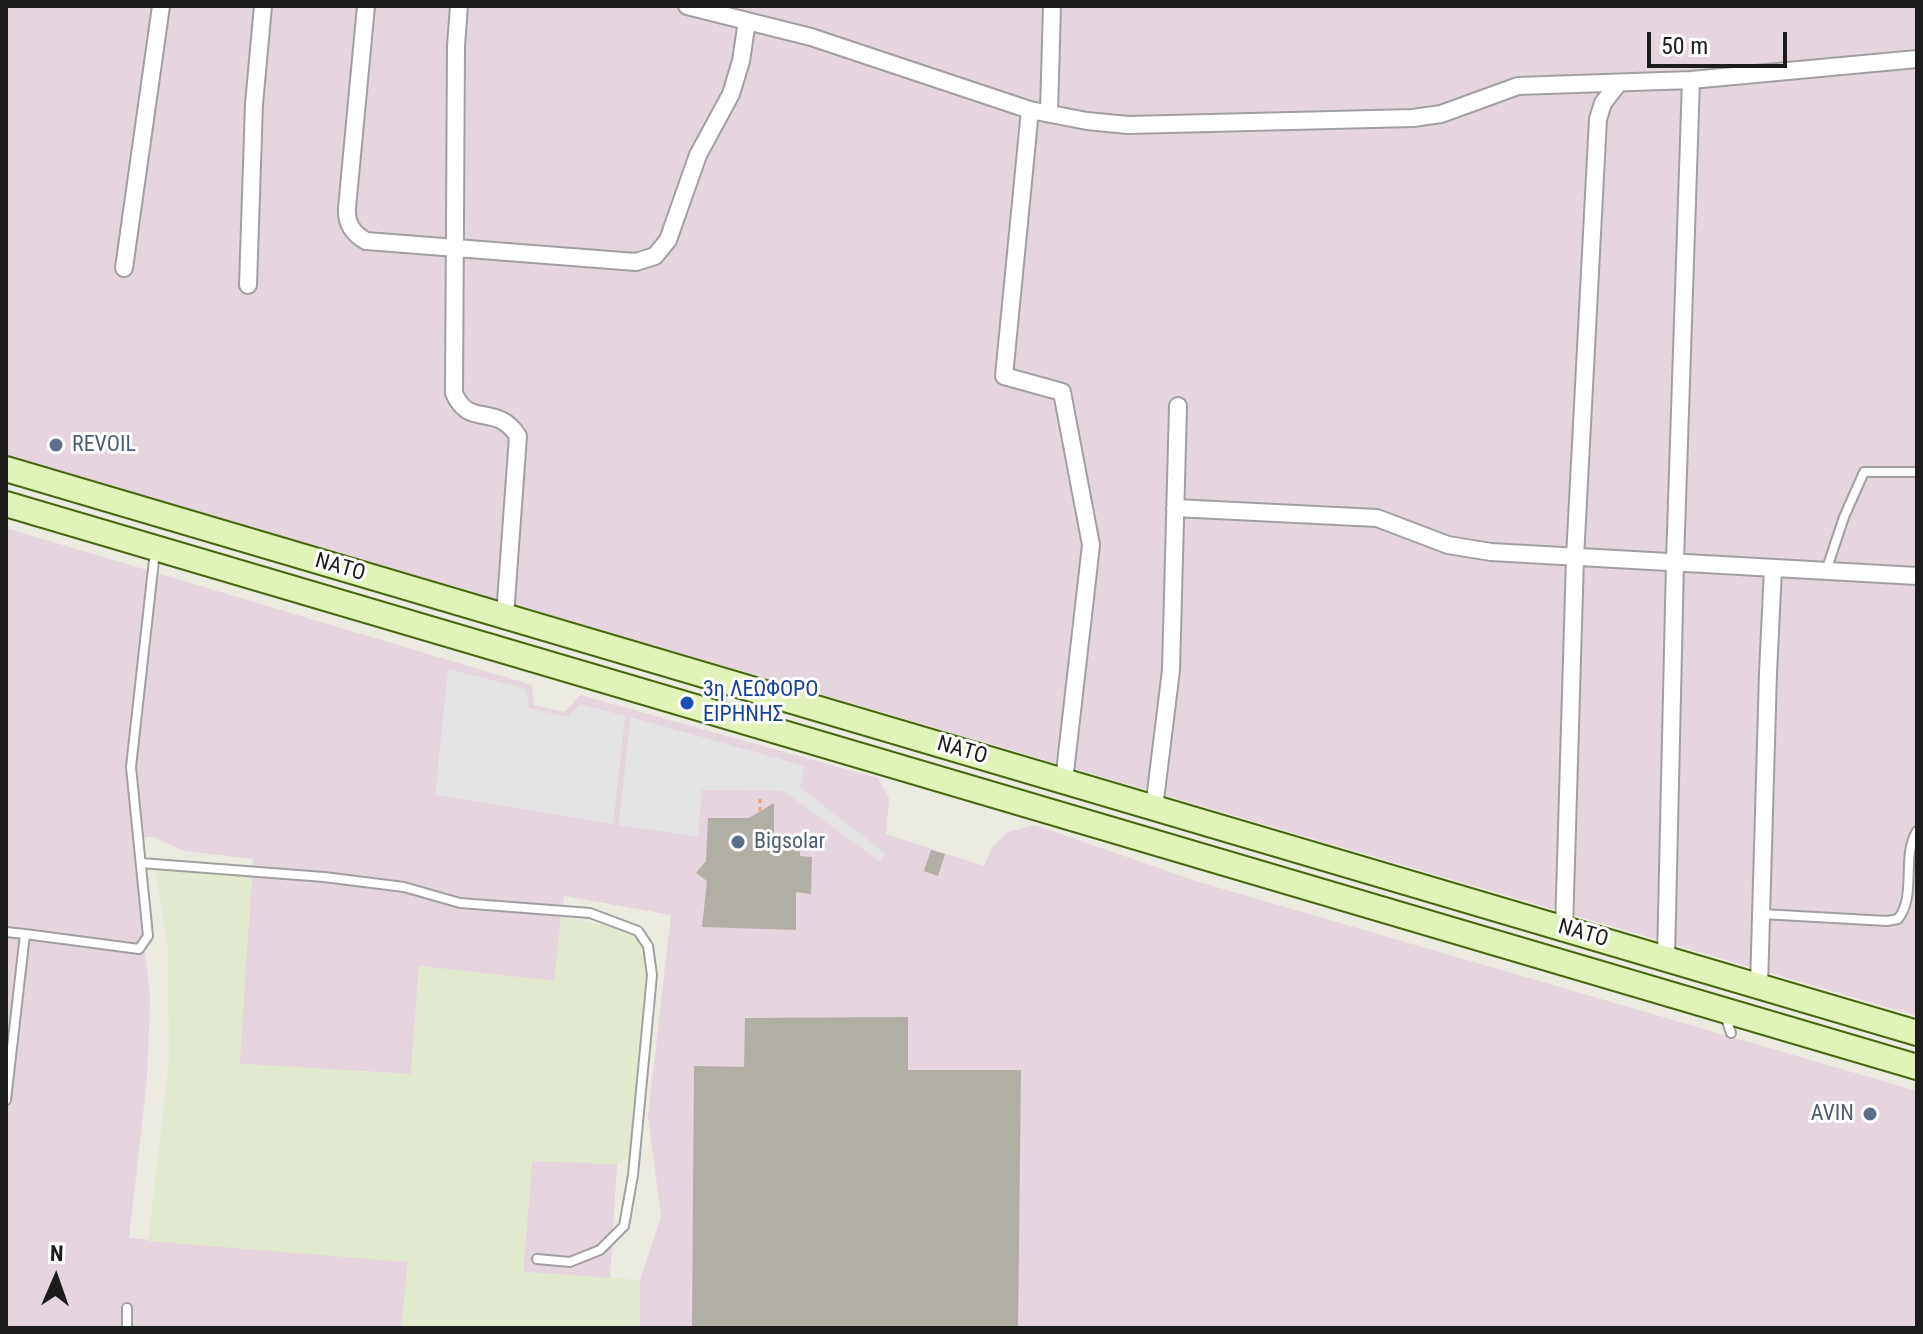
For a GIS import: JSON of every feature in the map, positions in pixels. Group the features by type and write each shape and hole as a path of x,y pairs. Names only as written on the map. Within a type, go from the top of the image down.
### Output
{"main road":[{"name":"ΝΑΤΟ","path":"6,469 1917,1033"},
{"name":"ΝΑΤΟ","path":"6,504 1727,1021 1917,1067"}],"street":[{"path":"124,268 161,6"},
{"path":"248,285 254,104 263,6"},
{"path":"366,6 347,208 348,222 354,233 366,241 636,262 655,256 668,240 698,155 731,94 741,61 747,21"},
{"path":"459,6 456,46 454,393 460,406 472,413 509,423 518,436 505,616"},
{"path":"687,6 811,37 1030,110 1128,125 1413,118 1441,114 1518,86 1691,80 1917,59"},
{"path":"1049,112 1052,6"},
{"path":"1666,959 1691,80"},
{"path":"1564,929 1575,558 1598,119 1603,103 1618,84"},
{"path":"1030,110 1004,376 1062,392 1091,545 1064,781"},
{"path":"1154,808 1171,670 1178,406"},
{"path":"1175,508 1377,518 1448,545 1491,552 1917,576"},
{"path":"1759,986 1773,569"}],"lane":[{"path":"1826,571 1844,517 1864,472 1917,472"},
{"path":"6,932 139,949 148,936 131,767 155,548"},
{"path":"1761,914 1898,919 1905,903 1909,851 1917,831"},
{"path":"141,863 324,877 404,887 460,903 590,913 638,931 648,946 652,975 633,1175 624,1226 600,1250 570,1262 537,1259"},
{"path":"6,1100 25,934"},
{"path":"127,1308 127,1328"}],"path":[{"path":"760,797 760,811"}],"shaded area":[{"path":"6,6 1917,6 1917,1016 6,455"},
{"path":"6,528 532,685 534,705 565,712 580,695 878,778 889,798 886,834 984,866 993,846 1008,832 1035,825 1199,882 1917,1091 1917,1328 640,1328 640,1280 661,1217 648,1116 671,915 564,896 554,981 419,966 411,1074 239,1064 253,859 185,851 153,837 133,838 150,998 147,1079 129,1238 408,1262 401,1328 6,1328"},
{"path":"448,669 526,689 529,708 567,717 580,704 625,716 613,824 435,795"},
{"path":"630,717 805,766 800,787 886,854 880,862 784,791 702,790 698,837 619,825"},
{"path":"532,1161 617,1164 610,1278 523,1272"}],"green space":[{"path":"155,866 251,876 240,1064 411,1074 419,966 554,981 561,917 619,928 640,942 647,966 631,1156 617,1164 532,1161 523,1272 640,1280 640,1328 401,1328 408,1262 148,1241 169,1062 168,952"}],"building":[{"path":"774,803 774,833 800,835 800,856 812,857 811,894 796,892 796,930 702,927 707,881 696,873 706,861 708,818 749,818"},
{"path":"931,850 945,854 938,876 924,871"},
{"path":"908,1017 908,1070 1021,1070 1018,1328 692,1328 694,1066 744,1067 745,1018"}],"place":[{"name":"REVOIL","path":"56,445"},
{"name":"3η ΛΕΩΦΟΡΟ ΕΙΡΗΝΗΣ","path":"687,703"},
{"name":"Bigsolar","path":"738,842"},
{"name":"AVIN","path":"1870,1114"}]}
